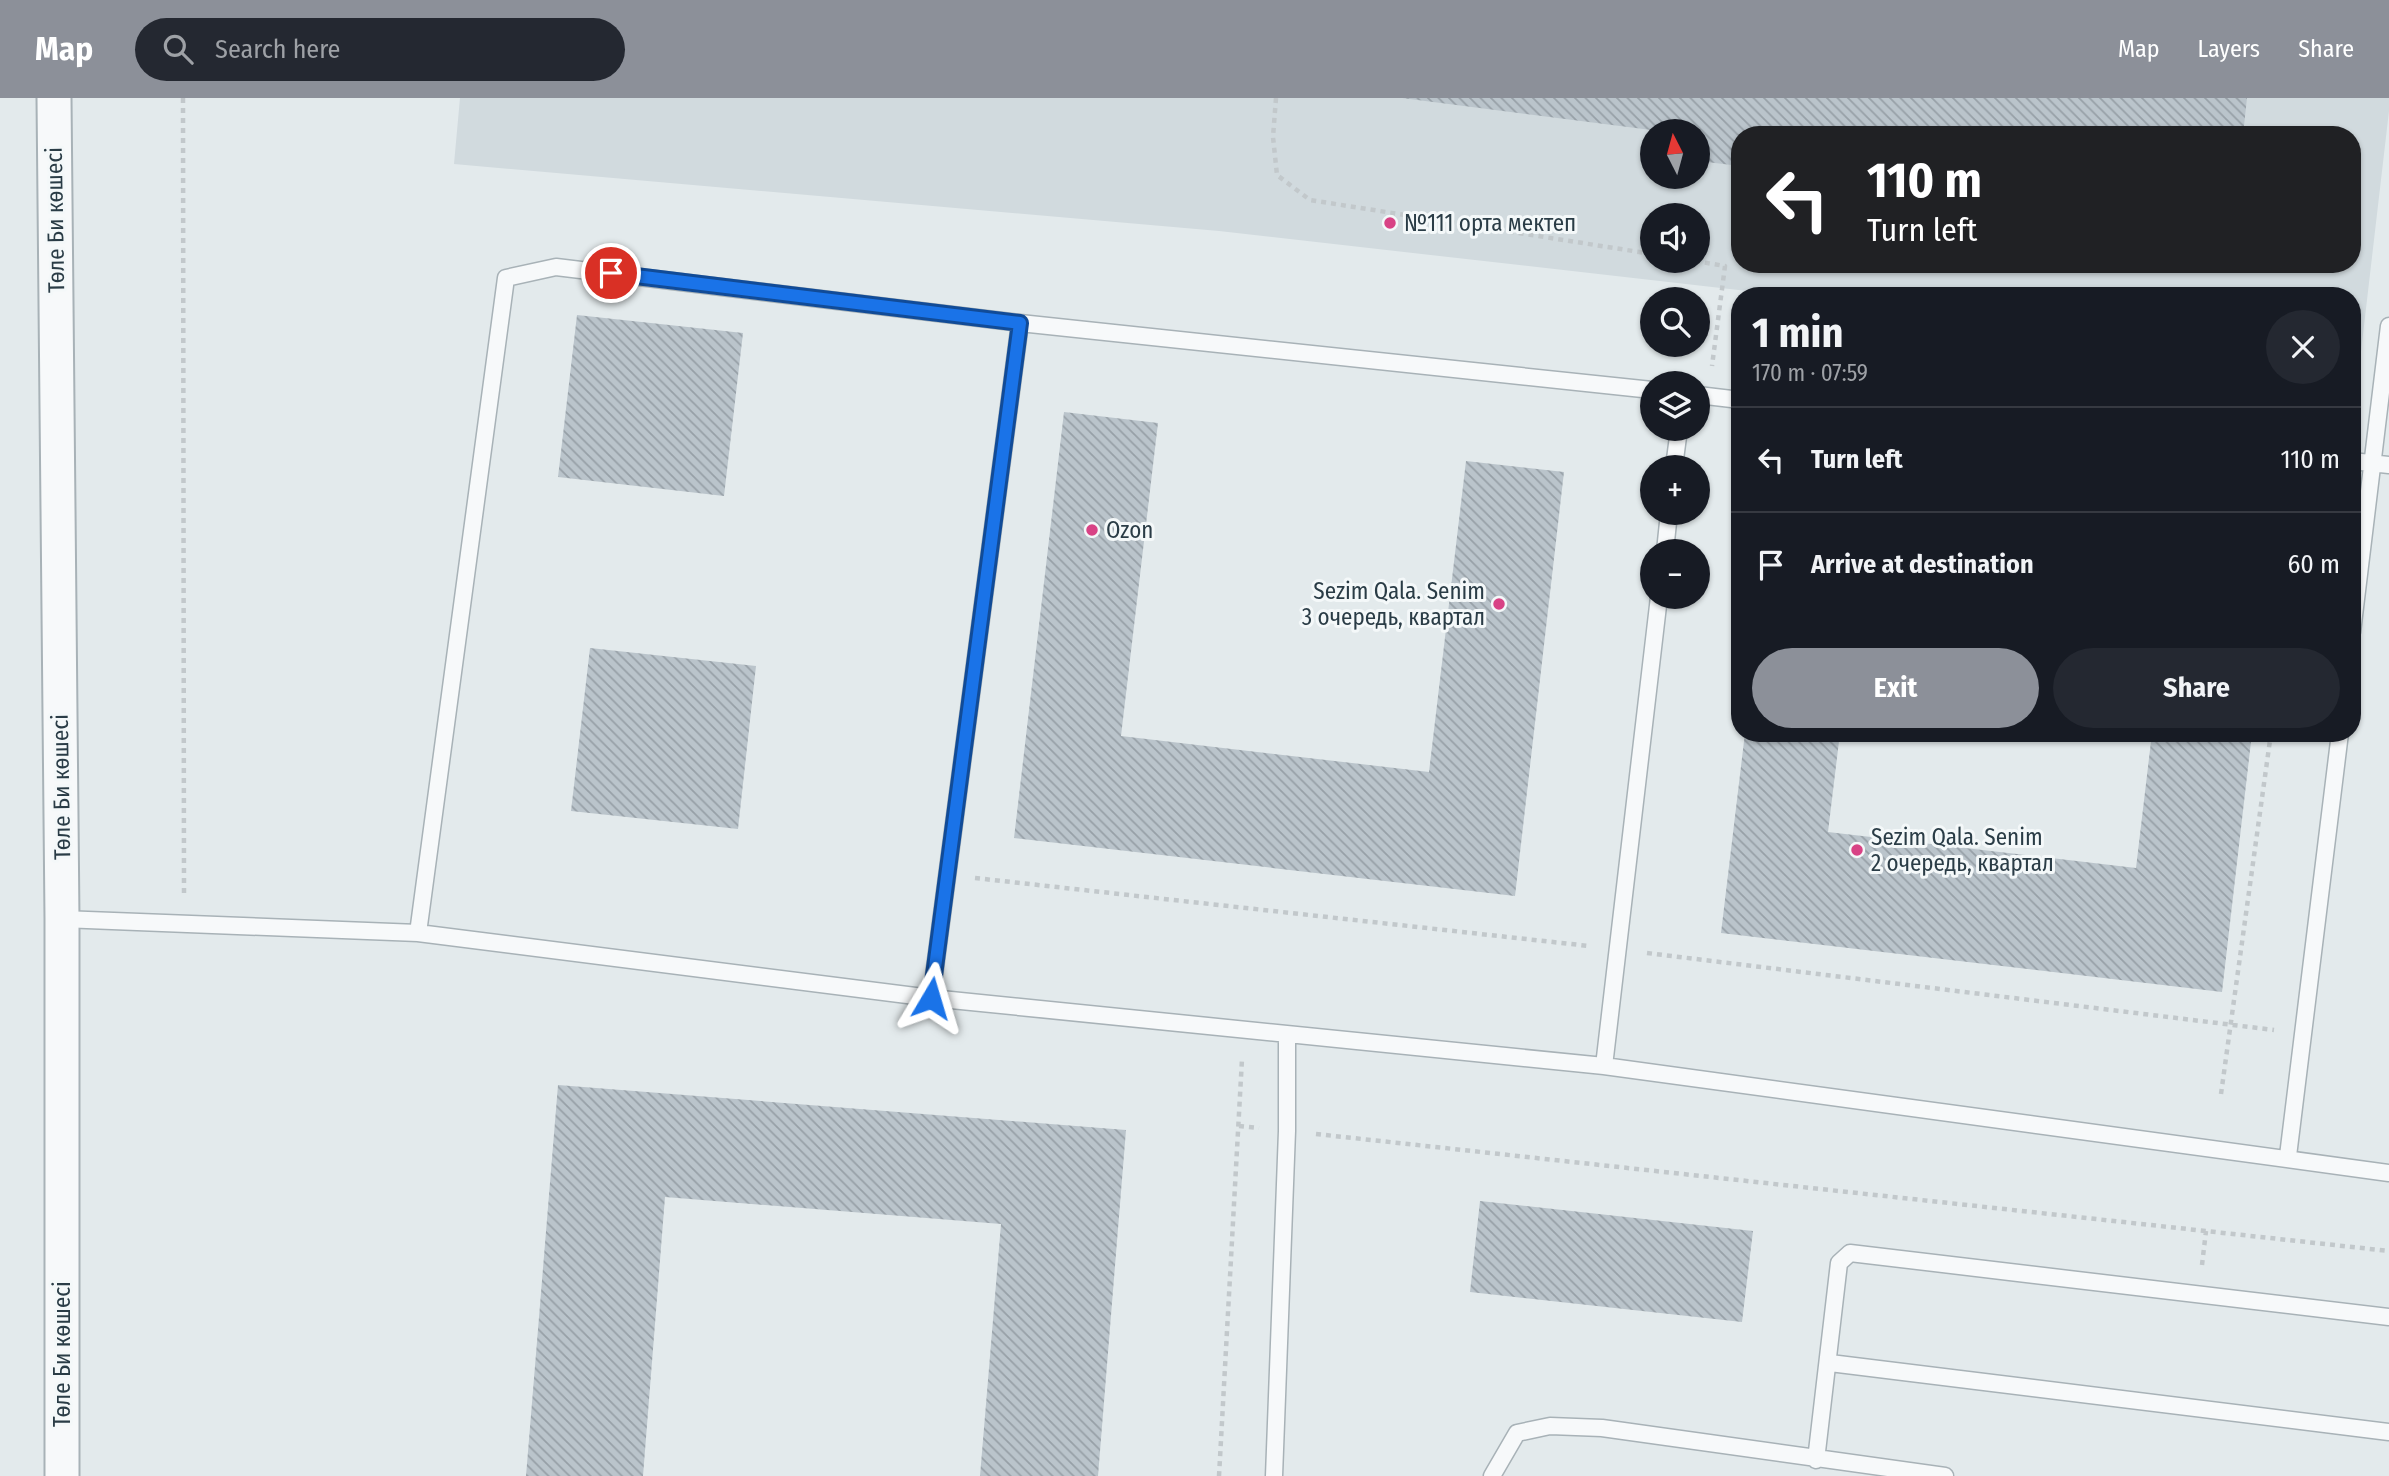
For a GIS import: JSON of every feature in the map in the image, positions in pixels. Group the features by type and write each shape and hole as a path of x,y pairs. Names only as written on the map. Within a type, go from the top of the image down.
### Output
{"street":[{"name":"Төле Би көшесі","path":"54,98 62,919 62,1476"}],"lane":[{"path":"418,933 506,278 556,267 1020,323 1640,389"},
{"path":"931,998 1020,323"},
{"path":"2361,580 2381,464 2389,326"},
{"path":"1710,397 1731,399"},
{"path":"2361,462 2381,464"},
{"path":"1604,1066 1658,609"},
{"path":"2288,1156 2339,742"},
{"path":"62,919 418,933 931,998 1604,1066 2288,1156 2389,1173"},
{"path":"1275,1476 1287,1131 1287,1034"},
{"path":"1816,1460 1830,1363 1839,1263 1850,1253 2389,1317"},
{"path":"1830,1363 2389,1432"},
{"path":"1492,1476 1517,1433 1550,1426 1602,1428 1945,1476"}],"path":[{"path":"183,98 184,923"},
{"path":"1276,98 1273,137 1277,175 1310,200 1640,252"},
{"path":"1707,371 1725,265 1710,263"},
{"path":"2221,1094 2270,742"},
{"path":"1219,1476 1244,1030"},
{"path":"1238,1126 2389,1251"}],"shaded area":[{"name":"№111 орта мектеп","path":"460,98 2389,98 2361,351 2361,287 1731,289 1219,231 454,164"}],"building":[{"path":"1402,98 2247,98 2244,126 1731,126 1731,165 1710,162 1710,119 1640,119 1640,129"},
{"path":"577,315 743,333 724,496 558,477"},
{"name":"Sezim Qala. Senim 3 очередь, квартал","path":"1064,412 1158,423 1121,736 1429,772 1466,461 1564,472 1515,896 1014,838"},
{"path":"590,648 756,666 738,829 571,811"},
{"name":"Sezim Qala. Senim 2 очередь, квартал","path":"1744,742 1839,742 1828,832 2136,868 2151,742 2251,742 2222,992 1721,933"},
{"path":"558,1085 1126,1130 1098,1476 980,1476 1001,1224 665,1197 643,1476 526,1476"},
{"path":"1480,1201 1753,1231 1742,1322 1470,1292"}],"place":[{"name":"№111 орта мектеп","path":"1390,223"},
{"name":"Ozon","path":"1092,530"},
{"name":"Sezim Qala. Senim 3 очередь, квартал","path":"1499,604"},
{"name":"Sezim Qala. Senim 2 очередь, квартал","path":"1857,850"}],"route":[{"path":"611,273 1020,323 931,998"}]}
